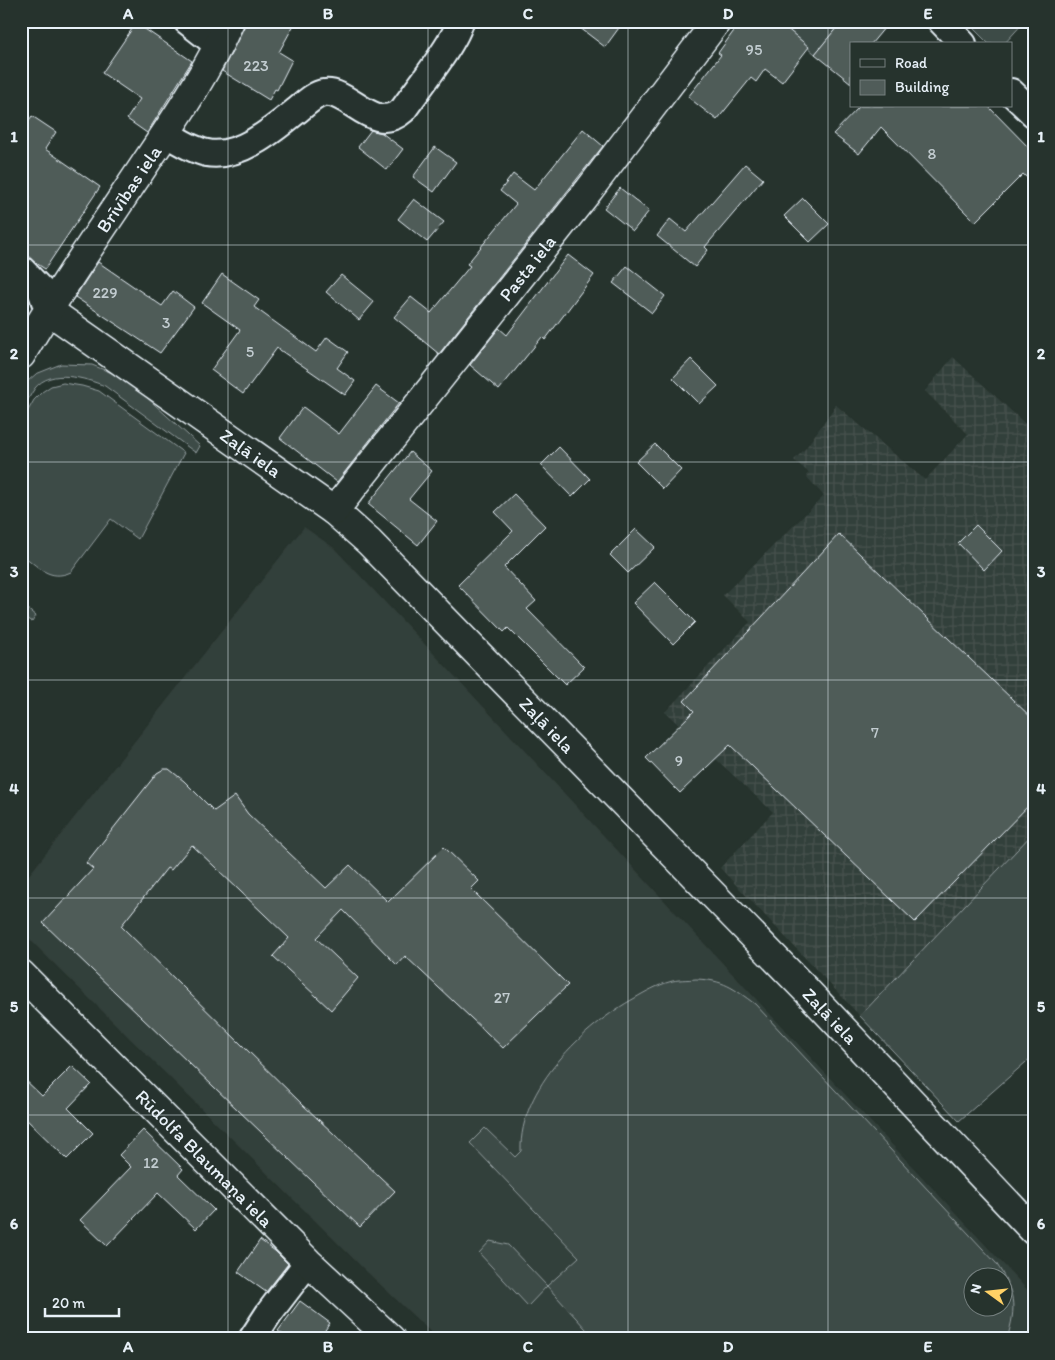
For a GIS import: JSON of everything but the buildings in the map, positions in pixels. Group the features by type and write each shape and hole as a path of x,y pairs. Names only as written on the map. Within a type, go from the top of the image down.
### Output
{"main road":[{"name":"Brīvības iela","path":"21,356 48,310 166,133 219,46 230,21"},
{"name":"Pasta iela","path":"334,511 590,190 717,21"},
{"name":"Zaļā iela","path":"48,310 334,511 369,542 806,990 1034,1231"},
{"name":"Rūdolfa Blaumaņa iela","path":"21,974 308,1262 391,1339"}],"street":[{"path":"187,21 219,46"},
{"path":"166,133 184,144 208,153 223,153 243,148 321,93 331,92 371,114 384,118 395,117 403,110 440,57 459,28 460,21"},
{"path":"940,21 961,42"},
{"path":"1012,93 1034,114"},
{"path":"21,269 41,290 48,310"},
{"path":"252,1339 269,1313 308,1262"}],"shaded area":[{"path":"778,21 842,21 815,54"},
{"path":"966,21 1025,21 1006,42 987,42"},
{"path":"953,357 1034,432 1034,832 860,1016 720,868 773,812 665,712 750,622 723,595 824,496 806,476 809,473 794,460 805,449 836,405 925,480 968,434 925,391"},
{"path":"61,364 92,365 117,375 143,394 200,446 196,453 105,386 88,380 68,376 50,378 35,388 21,412 21,387 36,374"},
{"path":"63,383 99,391 184,453 138,539 111,519 71,572 56,575 38,568 21,554 21,423 34,400 42,392 51,386"},
{"path":"304,527 334,548 1007,1268 962,1268 962,1318 1012,1318 1012,1273 1034,1297 1034,1339 438,1339 367,1272 21,931 21,885"},
{"path":"21,604 36,616 32,622 21,615"},
{"path":"1034,832 1034,1055 959,1121 860,1016"},
{"path":"696,979 721,983 734,989 755,1004 996,1263 999,1268 962,1268 962,1318 1012,1318 1007,1339 595,1339 547,1286 579,1257 470,1143 485,1128 515,1157 521,1151 523,1127 531,1104 543,1082 558,1061 595,1025 615,1010 647,991 672,981"},
{"path":"490,1241 508,1245 547,1286 528,1306 479,1253"}]}
